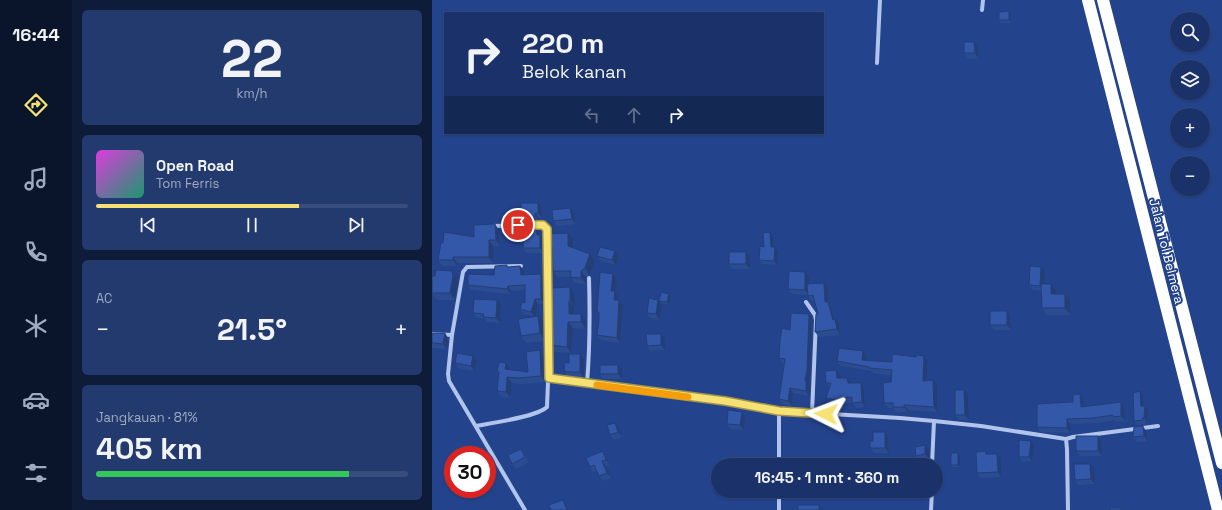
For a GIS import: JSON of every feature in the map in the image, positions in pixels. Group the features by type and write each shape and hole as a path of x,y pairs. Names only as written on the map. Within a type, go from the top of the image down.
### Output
{"highway":[{"name":"Jalan Tol Belmera","path":"1088,0 1218,510"},
{"name":"Jalan Tol Belmera","path":"1103,0 1222,463"}],"street":[{"path":"877,63 880,0"},
{"path":"982,10 983,0"},
{"path":"476,426 516,418 544,410 547,407 549,378 547,229 543,225 487,226"},
{"path":"520,266 467,267 463,272 452,335 448,374 449,381 525,510"},
{"path":"587,383 590,307 589,278"},
{"path":"806,302 816,320 812,413"},
{"path":"432,334 452,335"},
{"path":"549,378 725,401 779,411 934,421 1003,429 1066,439 1158,426"},
{"path":"779,411 779,458"},
{"path":"932,458 934,421"},
{"path":"1066,439 1068,510"},
{"path":"779,498 779,510"},
{"path":"931,510 932,498"}],"building":[{"path":"1009,11 1009,20 999,20 999,12"},
{"path":"964,42 974,42 975,53 964,53"},
{"path":"521,203 538,203 538,213 535,213 536,216 521,217"},
{"path":"570,208 572,219 553,221 552,210"},
{"path":"536,223 537,235 540,235 540,248 523,248 523,234 519,234 518,224"},
{"path":"495,224 496,240 489,240 489,257 453,257 453,260 438,260 441,243 443,243 444,232 474,237 474,225"},
{"path":"770,232 771,247 775,247 774,261 759,260 760,246 764,247 763,233"},
{"path":"568,233 568,246 590,254 585,268 581,271 581,278 570,277 571,271 553,271 552,247 547,247 546,234"},
{"path":"600,247 615,251 612,260 597,256"},
{"path":"729,252 746,252 746,264 729,264"},
{"path":"507,265 507,267 520,266 521,275 541,274 541,299 535,299 531,312 520,309 522,302 525,303 525,285 508,286 507,289 468,285 468,274 494,275 495,266"},
{"path":"1030,266 1041,267 1040,286 1029,285"},
{"path":"436,270 452,271 453,276 450,293 432,293 432,276 435,276"},
{"path":"789,271 805,272 805,290 788,289"},
{"path":"600,272 613,274 611,291 615,291 614,300 619,300 617,338 597,335 599,320 599,312 597,312"},
{"path":"824,283 825,302 828,302 833,320 835,319 837,329 815,332 816,314 818,314 813,295 808,296 807,284"},
{"path":"1041,284 1051,284 1051,294 1065,294 1065,308 1042,308"},
{"path":"570,287 569,314 581,314 581,322 568,322 567,347 549,345 550,315 552,315 552,288"},
{"path":"661,292 669,294 667,302 659,301"},
{"path":"649,298 658,300 656,314 647,313"},
{"path":"474,299 497,300 496,318 483,317 484,314 473,313"},
{"path":"990,311 1007,311 1007,325 990,325"},
{"path":"791,313 809,315 807,371 805,380 806,391 790,388 788,401 779,399 785,359 779,358 782,328 790,330"},
{"path":"538,316 540,333 521,336 518,319"},
{"path":"432,333 445,333 443,344 432,343"},
{"path":"646,334 661,334 661,345 647,346"},
{"path":"839,348 863,351 862,360 892,362 892,354 916,357 916,355 924,356 923,381 933,380 934,407 904,405 904,407 893,407 893,403 884,403 883,383 891,382 892,370 869,368 837,361"},
{"path":"540,350 541,376 518,378 507,377 506,392 497,391 499,372 497,371 499,362 506,363 505,369 528,372 526,352"},
{"path":"457,353 473,356 471,366 455,363"},
{"path":"569,354 580,354 580,372 565,372 564,363 569,363"},
{"path":"600,365 618,365 618,374 600,374"},
{"path":"836,370 837,378 847,378 848,383 861,383 862,402 852,403 852,397 835,400 826,398 831,383 826,383 825,371"},
{"path":"955,390 964,390 965,415 955,415"},
{"path":"1140,391 1141,406 1145,406 1144,418 1142,418 1143,420 1134,421 1133,393"},
{"path":"1080,394 1081,407 1121,402 1121,416 1113,417 1113,415 1093,418 1067,419 1067,428 1037,427 1037,404 1073,402 1073,395"},
{"path":"728,410 742,412 740,425 727,424"},
{"path":"615,423 618,432 610,435 607,425"},
{"path":"1143,426 1144,436 1133,437 1134,427"},
{"path":"873,432 885,432 885,448 870,448 870,441 873,441"},
{"path":"1076,436 1098,436 1098,451 1076,451"},
{"path":"1019,440 1031,441 1029,457 1019,457"},
{"path":"925,445 925,454 916,456 915,447"},
{"path":"521,449 525,457 512,464 508,455"},
{"path":"603,451 606,460 602,461 607,473 599,476 594,465 590,467 586,458"},
{"path":"986,451 986,454 997,454 998,472 977,473 976,452"},
{"path":"951,453 958,453 958,465 951,465"},
{"path":"1074,464 1090,464 1091,479 1075,480"},
{"path":"563,500 567,510 551,510 549,505"},
{"path":"798,505 819,505 819,510 798,510"},
{"path":"1110,508 1121,508 1121,510 1110,510"}],"slow traffic":[{"path":"597,385 688,397"}],"route":[{"path":"518,225 543,225 547,229 549,378 660,394 725,401 779,411 826,414"}]}
